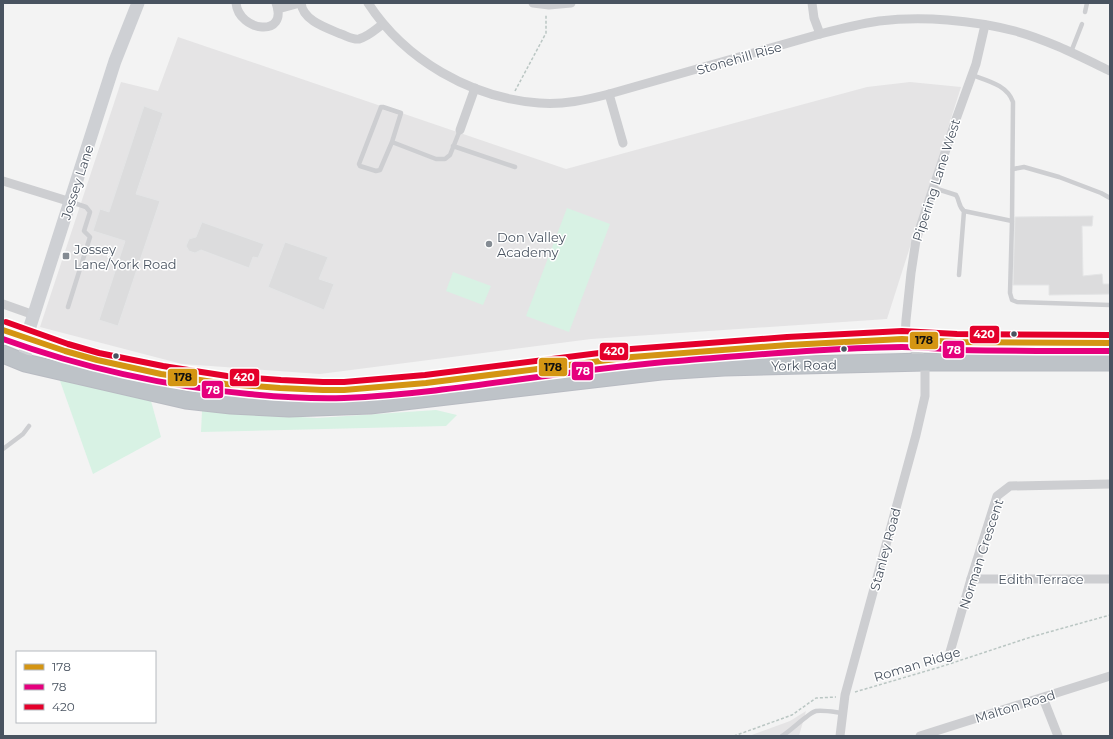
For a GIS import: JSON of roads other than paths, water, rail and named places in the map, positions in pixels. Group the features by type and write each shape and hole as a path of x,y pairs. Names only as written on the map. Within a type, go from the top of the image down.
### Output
{"highway":[{"name":"York Road","path":"3,330 78,356 190,380 285,389 341,390 390,386 659,354 724,349 905,339 962,342 1110,343"},
{"path":"26,339 29,345 49,356 145,390"},
{"name":"York Road","path":"3,354 25,362 186,400 231,405 289,408 370,405 661,371 724,367 925,362 1110,362"}],"street":[{"name":"Jossey Lane","path":"25,362 26,339 115,61 138,3"},
{"path":"236,3 238,12 245,20 261,27 268,27 276,22 279,15 277,6 300,3 305,13 320,25 354,39 364,37 383,24"},
{"name":"Stonehill Rise","path":"368,3 383,24 406,48 457,81 498,96 514,100 540,103 561,103 584,100 609,94 820,34 850,26 879,21 938,20 985,25 1015,31 1071,52 1110,71"},
{"path":"534,3 571,3"},
{"path":"812,3 814,18 820,34"},
{"name":"Pipering Lane West","path":"905,339 911,273 916,240 954,122 976,64 985,25"},
{"path":"460,130 474,88"},
{"path":"609,94 623,143"},
{"path":"3,181 71,202"},
{"path":"3,304 34,315"},
{"path":"905,339 925,362"},
{"name":"Stanley Road","path":"840,736 845,695 916,435 925,396 925,362"},
{"name":"Norman Crescent","path":"950,652 997,496 1010,486 1110,484"},
{"name":"Edith Terrace","path":"971,579 1110,579"},
{"name":"Malton Road","path":"920,736 946,732 1110,676"},
{"path":"1043,698 1058,736"}],"lane":[{"path":"1085,12 1087,3"},
{"path":"1071,52 1082,24"},
{"path":"972,75 1004,89 1011,95 1013,102 1010,293 1012,300 1018,302 1110,306"},
{"path":"381,107 401,114 392,142 380,170 376,171 360,166 359,164 381,107"},
{"path":"392,142 436,159 445,158 450,155 460,130"},
{"path":"453,146 515,167"},
{"path":"1013,169 1024,167 1059,177 1110,198"},
{"path":"934,188 956,195 959,206 964,211 1012,221"},
{"path":"68,308 90,237 84,231 90,212 86,207 71,202"},
{"path":"959,275 964,211"},
{"path":"3,449 23,434 29,426"},
{"path":"782,736 816,711 842,713"}],"place":[{"name":"Don Valley Academy","path":"489,244"},
{"name":"Jossey Lane/York Road","path":"66,256"}]}
